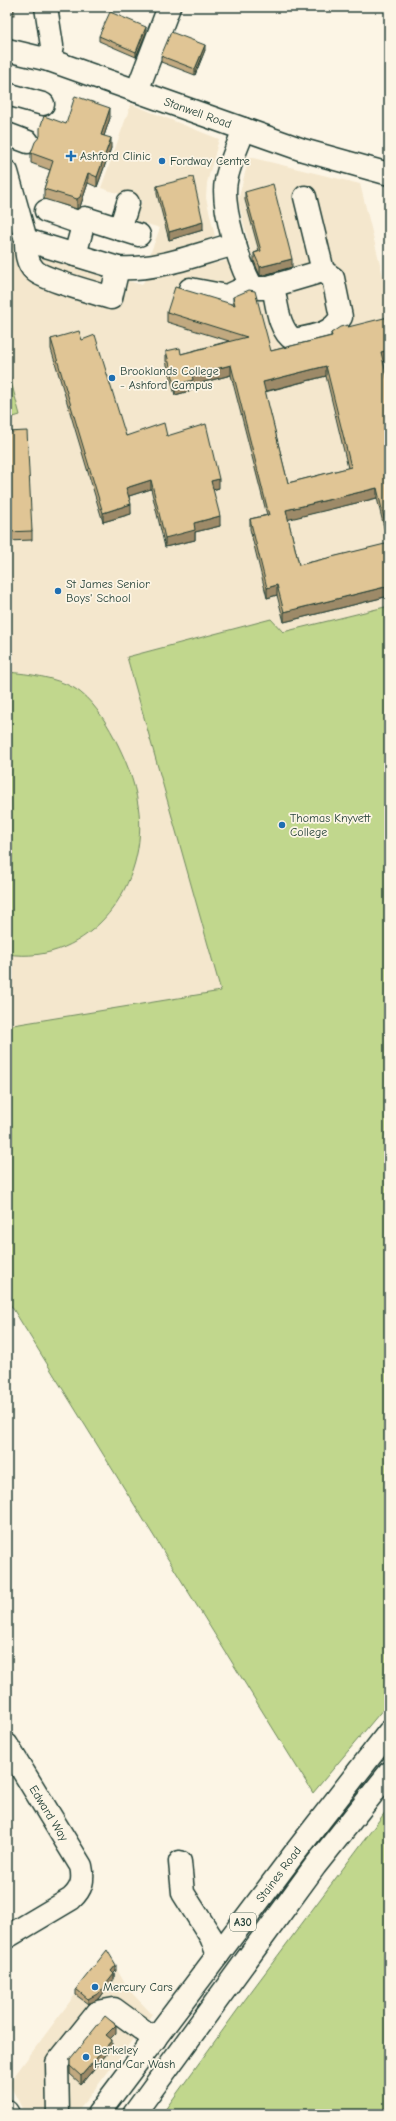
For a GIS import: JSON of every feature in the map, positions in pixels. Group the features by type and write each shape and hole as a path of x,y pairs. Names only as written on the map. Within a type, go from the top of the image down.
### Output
{"main road":[{"path":"46,7 52,46 49,60"},
{"path":"137,91 169,7"},
{"name":"Stanwell Road","path":"7,50 49,60 303,150 389,174"},
{"path":"7,94 43,104"},
{"path":"244,128 226,180 225,192 235,244 251,285 253,288 265,288 323,271"},
{"path":"7,134 28,142"},
{"path":"7,172 26,240 26,255 35,271 66,284 111,298 118,268"},
{"path":"273,286 284,330 288,336 294,340 327,332 336,326 341,317 332,278 323,271 305,197"},
{"path":"75,255 85,218 129,232 128,203"},
{"path":"46,211 83,224"},
{"path":"26,240 118,268 148,267 235,244"},
{"path":"190,289 228,296 251,285"},
{"name":"Staines Road","path":"98,2114 218,1954 389,1732"},
{"name":"Edward Way","path":"7,1745 81,1866 82,1884 78,1893 71,1899 7,1937"},
{"name":"Staines Road","path":"134,2114 315,1866 389,1773"},
{"path":"180,1862 184,1893 211,1937 218,1954"},
{"path":"58,2114 57,2063 98,2012 114,2009 155,2039"}],"shaded area":[{"name":"Fordway Centre","path":"131,104 219,139 207,183 206,198 216,240 147,262 160,228 134,220 142,201 101,188"},
{"name":"Thomas Knyvett College","path":"249,157 360,184 389,300 389,1702 313,1793 10,1304 7,1305 7,221 15,246 142,285 145,279 252,255 238,201"},
{"path":"107,1952 128,1989 152,2014 76,2114 25,2114 9,2083"}],"green space":[{"path":"9,374 20,415 7,419 7,375"},
{"name":"Thomas Knyvett College","path":"389,606 389,1702 313,1793 10,1304 7,1305 7,1026 221,991 127,657 271,619 283,632"},
{"path":"7,672 33,675 58,681 74,688 92,703 110,730 126,762 137,796 138,805 140,834 135,863 124,890 108,914 88,933 64,947 37,955 7,954"},
{"path":"389,1807 389,2114 162,2114 244,2001"}],"building":[{"path":"110,12 146,27 136,52 99,36"},
{"path":"171,32 205,45 195,69 161,56"},
{"name":"Ashford Clinic","path":"75,96 110,108 101,135 111,138 97,177 88,173 80,197 77,199 44,189 53,161 31,153 35,142 40,136 40,128 44,116 66,124"},
{"path":"193,177 203,222 169,232 157,186"},
{"path":"273,184 292,259 260,267 254,253 261,251 245,192"},
{"path":"175,287 235,305 233,297 249,290 255,291 271,351 332,336 331,333 340,327 348,325 348,327 388,317 389,350 381,352 389,386 389,539 377,488 286,510 299,565 389,543 389,586 284,612 277,585 267,588 250,519 269,515 231,365 192,375 193,380 175,385 166,351 180,348 181,354 247,337 167,312","holes":["326,366 351,467 288,483 263,382"]},
{"path":"79,331 82,340 95,335 126,436 164,423 167,436 206,424 219,479 211,481 220,516 194,523 195,530 165,538 151,480 126,488 131,504 103,513 51,339"},
{"path":"27,431 32,531 7,532 7,432"},
{"name":"Mercury Cars","path":"107,1950 116,1965 111,1971 114,1974 99,1993 88,1999 76,1989"},
{"name":"Berkeley Hand Car Wash","path":"105,2016 116,2025 106,2035 112,2040 81,2076 70,2066 70,2059"}],"place":[{"name":"Ashford Clinic","path":"71,156"},
{"name":"Fordway Centre","path":"162,161"},
{"name":"Brooklands College - Ashford Campus","path":"112,378"},
{"name":"St James Senior Boys' School","path":"58,591"},
{"name":"Thomas Knyvett College","path":"282,825"},
{"name":"Mercury Cars","path":"95,1987"},
{"name":"Berkeley Hand Car Wash","path":"86,2057"}]}
